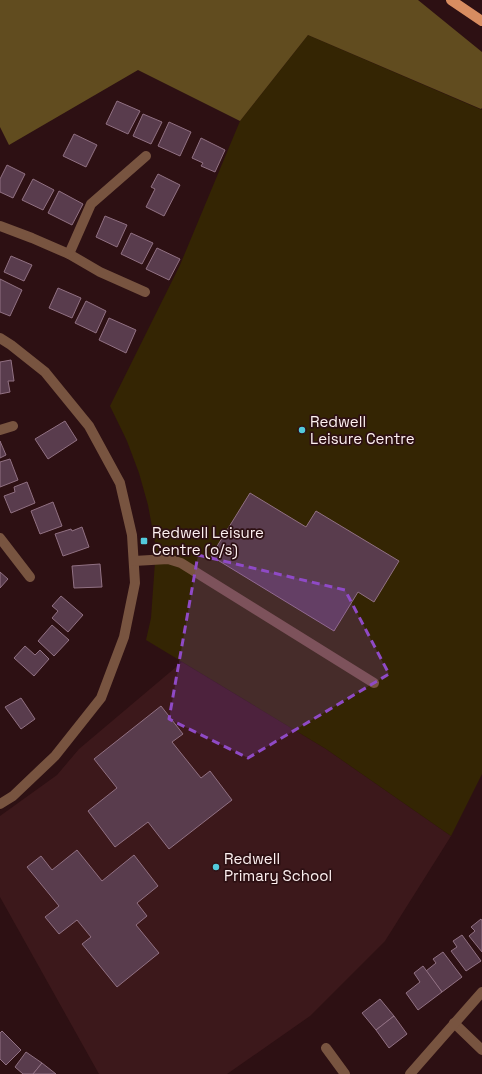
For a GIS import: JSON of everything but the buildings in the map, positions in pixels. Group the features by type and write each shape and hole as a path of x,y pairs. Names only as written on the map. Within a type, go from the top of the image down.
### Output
{"main road":[{"path":"451,0 482,21"}],"street":[{"path":"69,254 91,204 146,156"},
{"path":"0,226 69,254 100,272 145,292"},
{"path":"0,338 45,372 89,426 120,483 132,535 135,583 124,637 101,698 55,756 13,796 0,804"},
{"path":"0,430 13,426"},
{"path":"0,538 30,577"},
{"path":"134,560 168,559 182,563 374,683"},
{"path":"410,1074 482,992"},
{"path":"454,1023 482,1050"},
{"path":"326,1048 345,1074"}],"highlighted area":[{"path":"198,555 345,590 389,674 248,758 169,719"}],"shaded area":[{"path":"0,0 418,0 482,52 482,108 481,109 308,35 240,121 138,70 9,145 0,127"},
{"name":"Redwell Leisure Centre","path":"308,35 482,110 482,774 451,836 326,749 146,640 151,618 156,548 148,505 139,473 127,441 110,406 180,265 240,121"},
{"name":"Redwell Primary School","path":"182,662 326,749 451,836 385,941 310,1016 227,1074 99,1074 0,897 0,816 57,775 79,749"}],"place":[{"name":"Redwell Leisure Centre","path":"302,430"},
{"name":"Redwell Leisure Centre (o/s)","path":"144,541"},
{"name":"Redwell Primary School","path":"216,867"}]}
